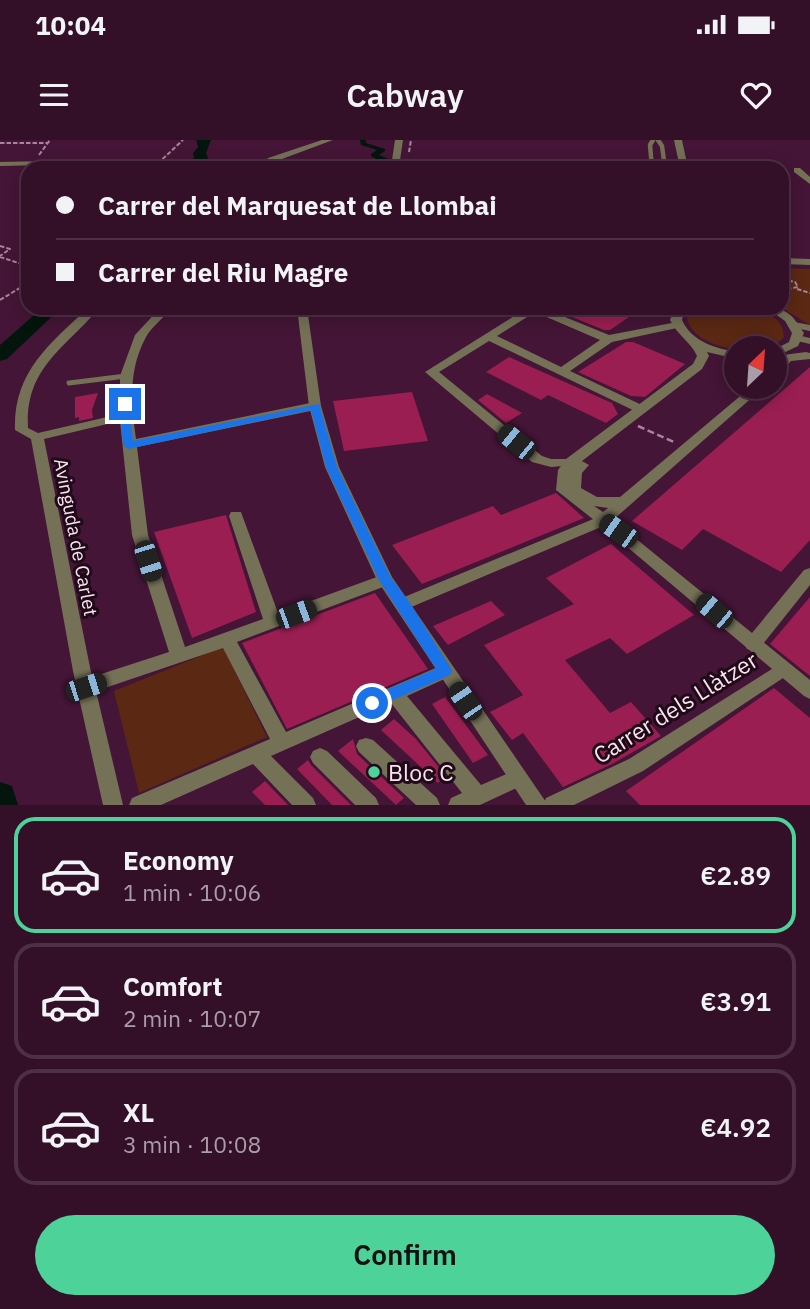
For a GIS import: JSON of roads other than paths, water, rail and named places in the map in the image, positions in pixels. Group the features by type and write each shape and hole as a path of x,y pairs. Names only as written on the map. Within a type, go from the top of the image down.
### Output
{"street":[{"path":"270,161 329,140"},
{"path":"396,160 399,140"},
{"path":"678,140 682,161"},
{"path":"0,164 21,163"},
{"path":"810,170 797,170 810,181"},
{"path":"789,261 810,262"},
{"name":"Avinguda de Carlet","path":"87,315 41,360 25,387 21,415 23,430 37,438 86,687 113,805"},
{"path":"160,315 141,335 126,376 128,445 140,535 179,656"},
{"path":"303,315 315,406 332,467 385,580 538,805"},
{"path":"523,315 431,372 537,460 551,463 571,462"},
{"path":"551,315 608,339"},
{"path":"561,372 608,339 672,315"},
{"path":"675,315 685,335 698,344 724,352"},
{"path":"781,315 794,325 809,354 788,356"},
{"path":"794,325 810,328"},
{"path":"488,336 639,409"},
{"path":"801,337 810,341"},
{"path":"788,349 801,337"},
{"path":"698,344 702,356 698,366 571,462 565,470 563,489 810,691"},
{"path":"403,604 603,520 744,399"},
{"path":"128,445 315,406"},
{"path":"37,438 127,416"},
{"path":"595,443 597,454 575,470 574,489 589,501 601,504 624,502"},
{"path":"236,516 273,622"},
{"path":"753,644 810,574"},
{"path":"86,687 227,639 385,580"},
{"path":"227,639 282,742"},
{"name":"Carrer dels Llàtzer","path":"553,805 636,765 783,669"},
{"path":"139,805 445,671"},
{"path":"394,693 477,796"},
{"path":"366,746 430,805"},
{"path":"256,754 306,805"},
{"path":"320,757 369,805"},
{"path":"458,805 518,778"}],"lane":[{"path":"651,161 650,145 656,140 663,146 664,161"},
{"path":"69,383 126,376"}],"waterway":[{"path":"198,161 201,158 199,153 204,147 202,141 205,140"},
{"path":"363,140 363,144 383,150 373,155 386,161"},
{"path":"0,355 44,315"},
{"path":"0,797 1,805"}],"place":[{"name":"Bloc C","path":"374,772"}]}
